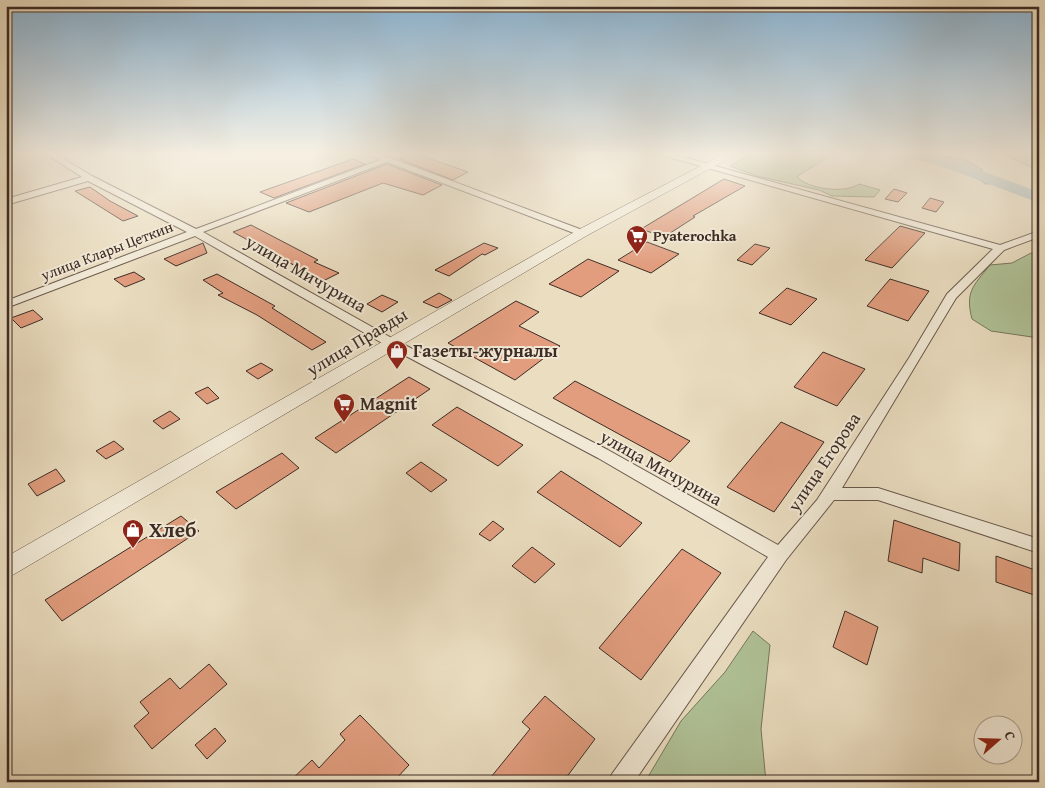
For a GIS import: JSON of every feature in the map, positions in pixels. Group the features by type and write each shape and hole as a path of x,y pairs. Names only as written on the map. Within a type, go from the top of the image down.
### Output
{"street":[{"path":"6,202 45,191"},
{"name":"улица Мичурина","path":"114,191 197,233 393,344 602,454 780,555"},
{"name":"улица Клары Цеткин","path":"6,305 304,191"},
{"path":"469,191 582,233"},
{"name":"улица Правды","path":"6,570 582,233 661,191"},
{"path":"796,191 1000,248"},
{"name":"улица Егорова","path":"620,782 780,555 830,494 915,358 951,296 1000,248 1039,234"},
{"path":"830,494 878,494 1039,546"}],"green space":[{"path":"821,191 879,191 874,197 832,196"},
{"path":"1031,253 1039,255 1039,338 991,331 972,319 969,302 972,290 990,265 1012,263"},
{"path":"753,631 770,645 761,729 766,782 645,782 681,721 725,672"}],"building":[{"path":"75,191 95,191 138,216 123,221"},
{"path":"263,191 293,191 274,198 260,192"},
{"path":"318,191 363,191 309,212 286,203"},
{"path":"409,191 431,191 423,195"},
{"path":"704,191 737,191 693,216 695,217 664,237 641,229"},
{"path":"892,191 907,193 898,202 885,199"},
{"path":"930,198 944,202 936,212 922,208"},
{"path":"251,225 318,260 314,262 339,273 323,281 233,232"},
{"path":"900,226 925,233 892,268 865,260"},
{"path":"647,242 679,254 651,273 618,260"},
{"path":"203,243 207,253 176,266 164,259"},
{"path":"484,243 498,248 485,255 482,254 449,276 435,270"},
{"path":"755,244 770,248 752,265 737,260"},
{"path":"588,259 619,271 581,297 549,284"},
{"path":"134,272 145,279 125,287 114,279"},
{"path":"217,274 275,306 272,308 326,342 312,350 257,315 218,295 223,293 203,280"},
{"path":"890,279 929,291 908,321 867,306"},
{"path":"787,288 817,299 791,325 759,313"},
{"path":"439,293 452,300 437,308 423,302"},
{"path":"382,295 398,302 382,312 367,304"},
{"path":"516,301 539,312 519,326 560,346 515,380 448,343"},
{"path":"33,310 43,319 21,328 11,318"},
{"path":"823,352 865,369 837,406 794,387"},
{"path":"261,363 273,370 258,379 246,371"},
{"path":"409,377 430,389 336,453 315,438"},
{"path":"575,381 690,441 670,462 553,398"},
{"path":"208,387 219,398 207,404 195,393"},
{"path":"457,407 523,445 498,466 432,425"},
{"path":"170,411 180,419 163,429 153,421"},
{"path":"781,422 824,442 774,512 727,487"},
{"path":"114,441 124,449 106,459 96,451"},
{"path":"282,453 299,468 236,509 216,492"},
{"path":"421,462 447,480 431,492 406,473"},
{"path":"56,469 65,481 37,496 28,484"},
{"path":"561,471 642,523 620,547 537,492"},
{"path":"181,516 199,531 62,621 45,600"},
{"path":"894,520 960,543 959,571 923,558 922,573 888,561"},
{"path":"493,521 504,529 490,541 479,534"},
{"path":"532,547 555,564 535,583 512,566"},
{"path":"682,549 721,573 641,680 599,648"},
{"path":"996,556 1035,570 1037,596 996,582"},
{"path":"845,611 878,627 867,665 833,647"},
{"path":"209,664 227,684 152,749 134,726 149,713 140,702 170,678 180,689"},
{"path":"545,696 595,739 563,782 487,782 530,729 522,722"},
{"path":"360,715 409,765 393,782 289,782 312,760 319,768 345,740 340,734"},
{"path":"215,728 226,741 207,759 195,745"}],"waterway":[{"path":"1020,191 1039,198"}],"place":[{"name":"Pyaterochka","path":"637,255"},
{"name":"Газеты-журналы","path":"397,370"},
{"name":"Magnit","path":"344,423"},
{"name":"Хлеб","path":"133,549"}]}
